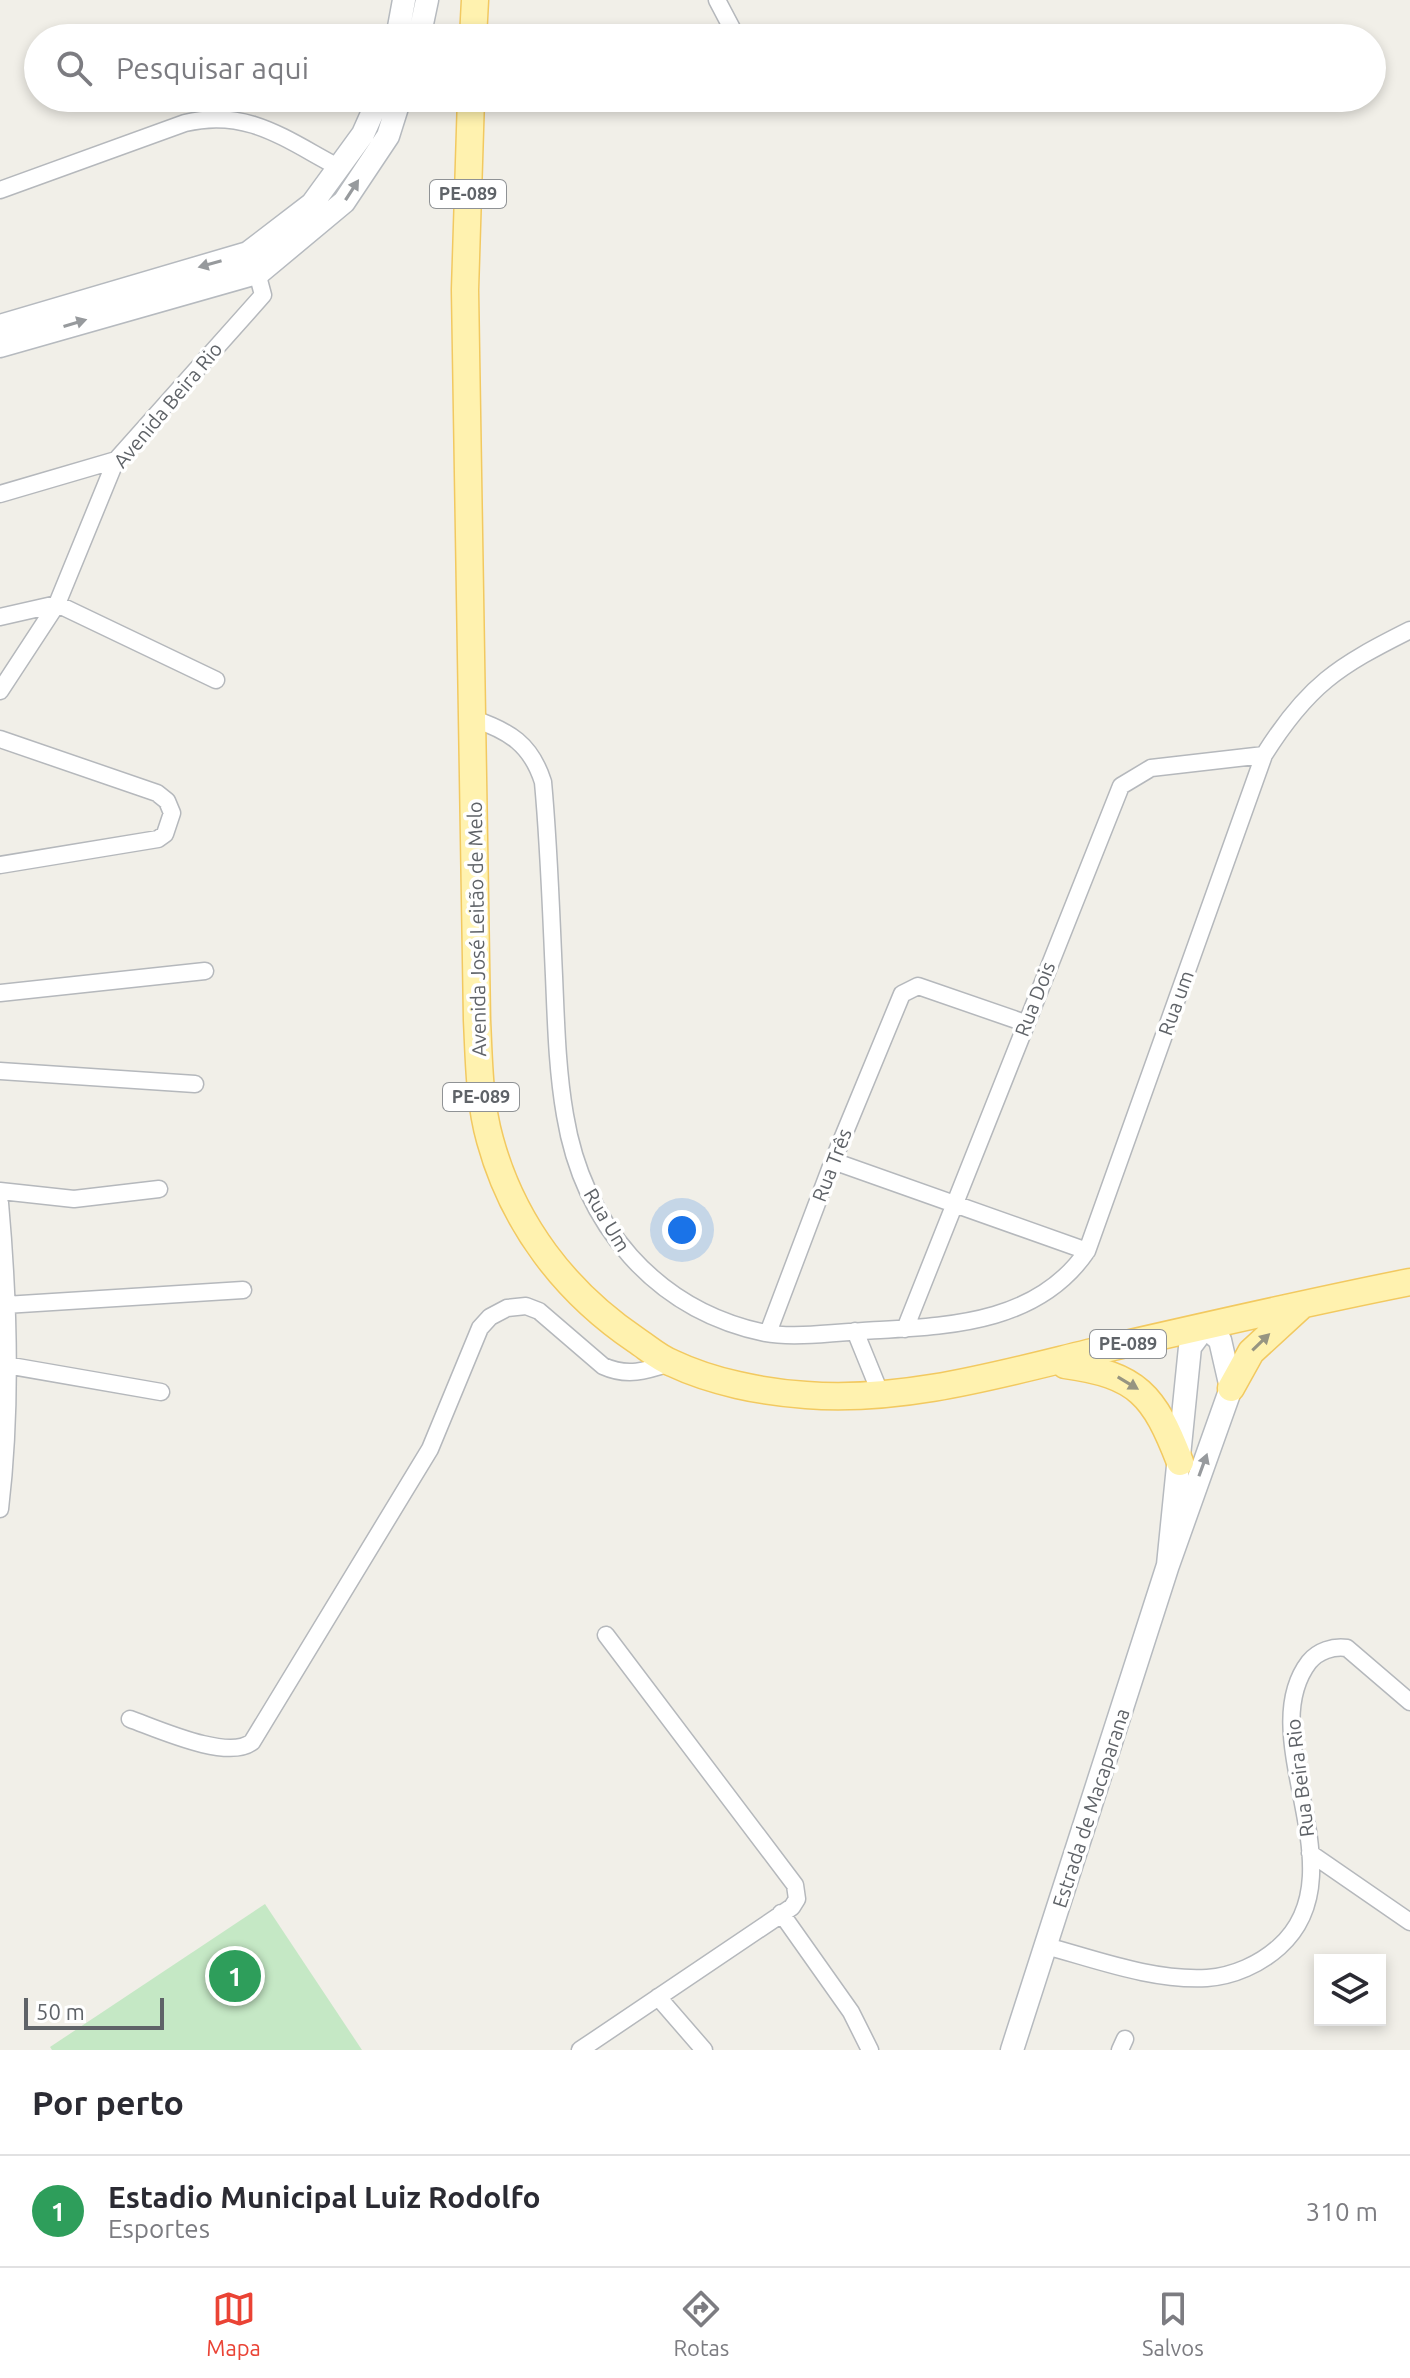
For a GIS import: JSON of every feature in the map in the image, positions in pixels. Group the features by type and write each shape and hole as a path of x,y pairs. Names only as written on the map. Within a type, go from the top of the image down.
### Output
{"main road":[{"path":"474,24 475,0"},
{"name":"Avenida José Leitão de Melo","path":"471,112 465,290 477,1020 481,1098 490,1139 519,1212 537,1245 562,1276 609,1321 670,1363 709,1377 806,1395 881,1395 1053,1364 1303,1304 1410,1282"},
{"path":"1231,1388 1251,1352 1303,1304"},
{"path":"1053,1364 1101,1371 1135,1386 1161,1415 1180,1462"}],"street":[{"path":"400,24 404,0"},
{"path":"422,24 427,0"},
{"path":"717,0 730,24"},
{"path":"319,212 338,167 363,134 373,112"},
{"path":"0,346 254,262 319,212 344,202 388,136 396,112"},
{"path":"0,190 185,123 214,118 247,121 338,167"},
{"path":"0,326 254,262"},
{"name":"Avenida Beira Rio","path":"0,691 57,604 116,460 263,295 254,262"},
{"path":"0,494 116,460"},
{"path":"0,617 57,604 216,680"},
{"name":"Rua um","path":"1087,1251 1264,755 1288,717 1318,684 1346,662 1410,630"},
{"name":"Rua Um","path":"474,719 507,731 538,765 543,782 559,1066 565,1117 585,1184 634,1264 650,1279 709,1314 768,1333 905,1329 957,1325 1007,1312 1065,1278 1087,1251"},
{"path":"0,739 157,793 167,801 172,813 165,834 152,840 0,865"},
{"name":"Rua Dois","path":"905,1329 1117,792 1132,776 1151,768 1264,755"},
{"path":"0,993 205,971"},
{"name":"Rua Três","path":"768,1333 833,1161 904,991 918,986 1025,1023"},
{"path":"0,1071 195,1084"},
{"path":"833,1161 1087,1251"},
{"path":"0,1191 74,1199 159,1189"},
{"path":"0,1203 5,1305 0,1509"},
{"path":"5,1305 243,1290"},
{"path":"130,1719 224,1749 241,1749 252,1742 430,1449 480,1328 497,1312 518,1305 539,1311 603,1366 615,1371 645,1371 670,1363"},
{"path":"1205,1327 1220,1340 1231,1388"},
{"name":"Estrada de Macaparana","path":"1168,1565 1190,1347 1205,1327"},
{"path":"855,1331 881,1395"},
{"path":"3,1365 161,1392"},
{"name":"Estrada de Macaparana","path":"1012,2050 1168,1565 1231,1388"},
{"path":"580,2050 786,1910 797,1899 795,1885 606,1635"},
{"name":"Rua Beira Rio","path":"1046,1946 1155,1974 1209,1978 1236,1972 1270,1954 1301,1923 1310,1887 1310,1853 1293,1724 1295,1692 1312,1658 1336,1648 1355,1653 1410,1702"},
{"path":"1310,1853 1410,1922"},
{"path":"786,1910 851,2012 870,2050"},
{"path":"658,1997 704,2050"}],"green space":[{"path":"265,1904 362,2050 52,2050 50,2047"}],"place":[{"name":"Estadio Municipal Luiz Rodolfo","path":"235,1976"}]}
